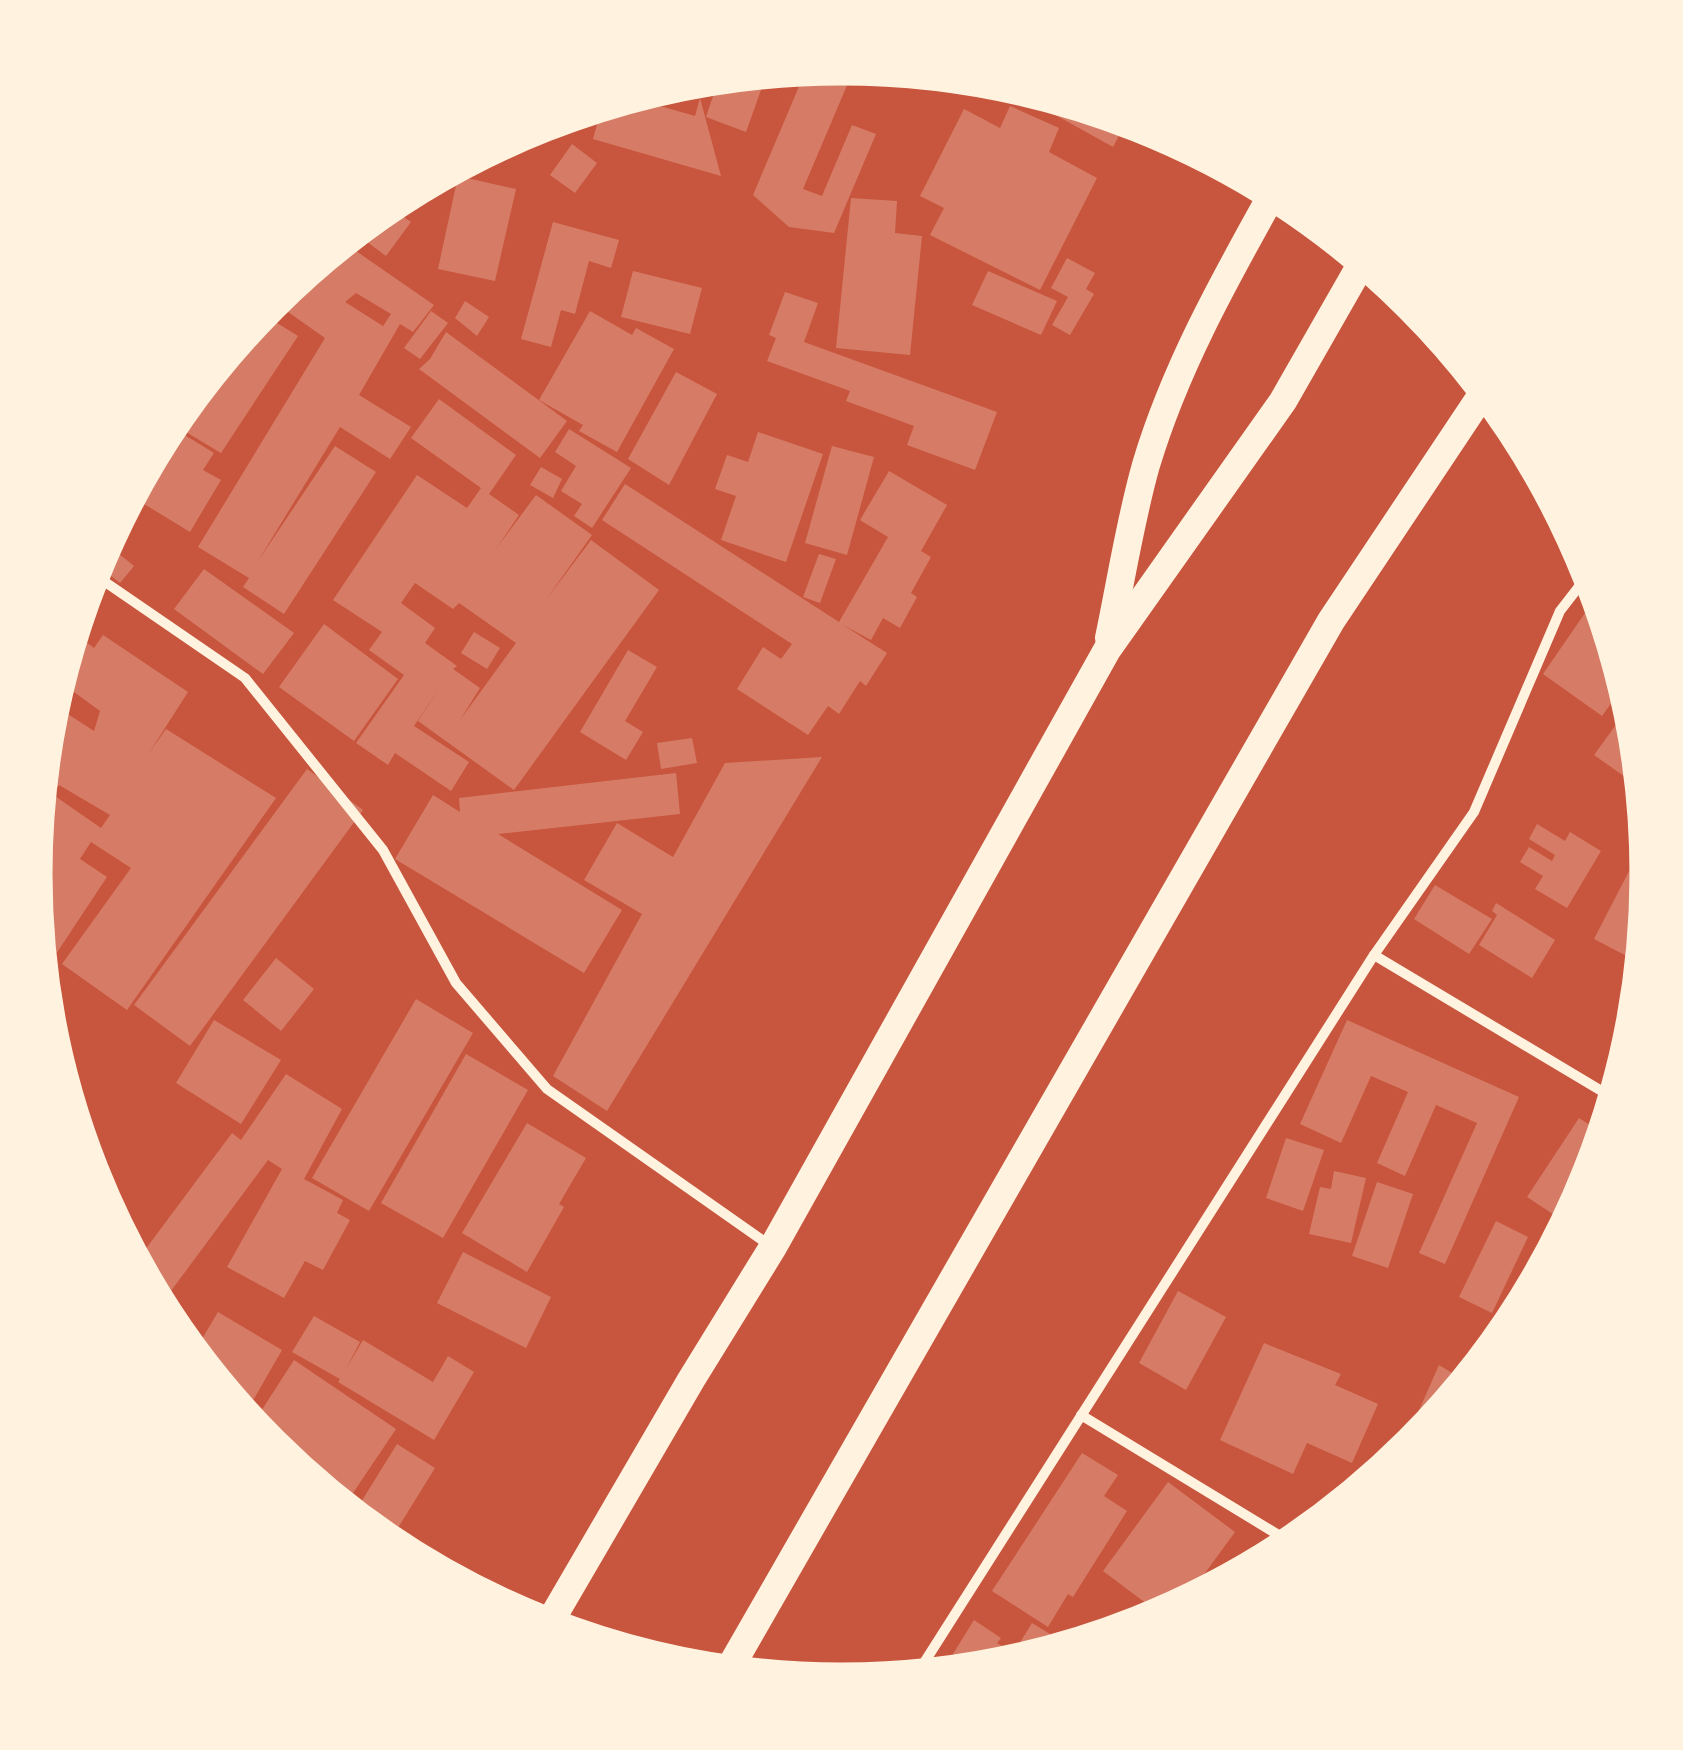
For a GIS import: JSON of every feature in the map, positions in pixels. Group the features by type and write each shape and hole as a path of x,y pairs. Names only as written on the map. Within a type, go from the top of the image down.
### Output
{"highway":[{"path":"1106,650 1146,467 1170,396 1212,303 1266,208"},
{"path":"556,1612 773,1247 1106,650 1283,401 1356,274"},
{"path":"735,1659 1331,621 1476,403"}],"street":[{"path":"106,583 245,678 383,850 456,983 548,1089 773,1247"},
{"path":"924,1662 1374,955 1474,812 1560,611 1579,587"},
{"path":"1374,955 1602,1092"},
{"path":"1081,1415 1279,1534"}],"building":[{"path":"848,83 803,189 822,196 852,125 876,134 834,233 789,227 753,195 800,85"},
{"path":"762,88 746,132 706,117 714,94"},
{"path":"700,98 721,176 593,139 597,123 637,110 658,105 695,116"},
{"path":"1010,106 1059,128 1049,152 1097,178 1040,290 930,235 944,208 920,196 964,109 1000,128"},
{"path":"1047,110 1119,135 1113,147"},
{"path":"572,144 597,163 575,193 550,175"},
{"path":"467,178 516,189 495,281 438,269 456,184"},
{"path":"851,198 897,201 895,233 922,236 910,355 836,348"},
{"path":"403,216 411,222 386,256 367,242"},
{"path":"553,222 619,240 611,268 589,261 575,314 561,310 551,347 521,339"},
{"path":"356,251 434,305 413,332 400,324 359,395 411,427 390,459 340,427 258,561 335,446 376,472 284,614 243,587 249,578 198,547 325,338 286,311","holes":["356,293 391,314 383,326 345,302"]},
{"path":"1067,258 1095,273 1086,289 1094,294 1070,335 1052,325 1068,297 1051,288"},
{"path":"633,271 702,288 690,334 621,317"},
{"path":"988,271 1057,301 1041,335 972,305"},
{"path":"785,292 818,303 804,342 997,412 975,470 907,445 914,426 846,401 850,391 767,361 776,338 769,335"},
{"path":"465,301 489,317 477,336 455,318"},
{"path":"431,311 448,323 420,359 404,348"},
{"path":"590,311 632,335 636,328 674,349 617,452 579,431 583,425 539,400"},
{"path":"275,322 298,336 221,453 185,432 246,353"},
{"path":"446,332 567,421 540,458 419,369"},
{"path":"676,372 717,394 669,485 628,459"},
{"path":"439,399 516,455 489,494 519,515 496,549 536,495 592,535 545,601 591,540 659,590 514,790 418,721 440,687 414,726 469,762 451,791 395,753 388,765 356,743 404,675 369,650 382,632 333,600 417,475 467,508 481,488 411,438","holes":["415,583 453,609 459,603 516,643 460,720 480,688 425,643 435,628 401,603"]},
{"path":"569,429 631,468 592,528 574,516 582,504 561,491 576,466 555,452"},
{"path":"758,432 823,454 786,562 721,540 736,496 715,489 727,455 748,462"},
{"path":"184,434 214,453 203,470 221,480 190,532 143,503"},
{"path":"832,446 874,457 847,555 805,543"},
{"path":"541,467 562,479 553,498 530,485"},
{"path":"889,471 947,505 921,551 931,557 911,593 917,597 900,628 883,618 871,640 843,625 887,653 866,686 860,681 839,714 828,706 808,735 737,689 763,647 781,659 792,644 602,520 625,484 839,622 888,537 860,520"},
{"path":"119,554 134,566 120,583 109,574"},
{"path":"819,554 836,559 820,603 803,597"},
{"path":"204,569 294,633 263,674 174,609"},
{"path":"1587,610 1613,700 1602,716 1543,674"},
{"path":"324,624 398,679 354,741 279,687"},
{"path":"474,632 500,648 487,669 461,653"},
{"path":"103,635 188,692 149,753 166,729 276,798 127,1010 62,964 131,868 91,842 80,859 107,877 55,956 52,927 50,875 55,796 101,828 110,815 59,785 55,790 67,713 94,731 100,711 72,691 86,642 94,648"},
{"path":"628,650 657,667 625,721 643,732 626,760 580,732"},
{"path":"1618,722 1627,778 1594,755"},
{"path":"692,738 697,763 661,769 657,743"},
{"path":"822,757 607,1111 553,1076 642,914 584,880 617,823 673,857 725,763"},
{"path":"307,769 363,810 190,1046 134,1005"},
{"path":"676,773 680,814 498,834 622,910 584,973 395,859 433,795 460,812 459,798"},
{"path":"1537,824 1565,841 1570,832 1601,851 1567,908 1535,889 1543,876 1520,862 1529,847 1552,861 1555,855 1529,839"},
{"path":"1633,864 1628,957 1594,939"},
{"path":"1435,885 1492,919 1469,954 1414,919"},
{"path":"1496,903 1555,940 1532,978 1479,945 1497,915 1492,911"},
{"path":"276,958 314,989 281,1031 243,1000"},
{"path":"416,999 473,1033 369,1211 312,1178"},
{"path":"214,1020 281,1060 241,1124 176,1083"},
{"path":"1347,1020 1519,1097 1445,1264 1419,1253 1477,1123 1436,1105 1405,1176 1377,1163 1408,1092 1371,1076 1341,1143 1300,1124"},
{"path":"466,1054 528,1090 443,1238 381,1203"},
{"path":"286,1074 342,1109 304,1179 343,1200 337,1213 350,1220 323,1270 305,1261 284,1298 227,1267 282,1169 268,1160 169,1293 145,1250 232,1133 241,1140"},
{"path":"1579,1118 1592,1126 1555,1216 1527,1197"},
{"path":"527,1123 586,1158 527,1272 462,1233"},
{"path":"1286,1138 1324,1150 1303,1211 1266,1198"},
{"path":"1334,1171 1366,1178 1351,1243 1309,1234 1320,1187 1331,1189"},
{"path":"1377,1182 1413,1194 1388,1268 1352,1256"},
{"path":"1496,1221 1528,1237 1492,1313 1459,1297"},
{"path":"463,1252 551,1297 526,1348 437,1303"},
{"path":"1178,1291 1226,1317 1186,1390 1139,1363"},
{"path":"218,1312 282,1350 252,1403 201,1340"},
{"path":"314,1316 360,1342 346,1369 363,1340 433,1382 448,1356 474,1372 434,1440 292,1352"},
{"path":"1264,1343 1341,1374 1335,1385 1378,1404 1352,1463 1307,1443 1293,1474 1220,1440"},
{"path":"294,1360 396,1429 351,1496 260,1412"},
{"path":"1439,1365 1455,1375 1437,1397 1414,1421"},
{"path":"397,1444 435,1468 397,1529 360,1503"},
{"path":"1082,1453 1118,1475 1104,1496 1127,1511 1073,1597 1068,1594 1048,1627 992,1591"},
{"path":"1168,1482 1235,1532 1199,1581 1148,1604 1103,1571"},
{"path":"974,1620 1001,1638 997,1643 1007,1649 959,1658 953,1654"},
{"path":"1032,1623 1055,1637 1046,1640 1018,1646"}]}
